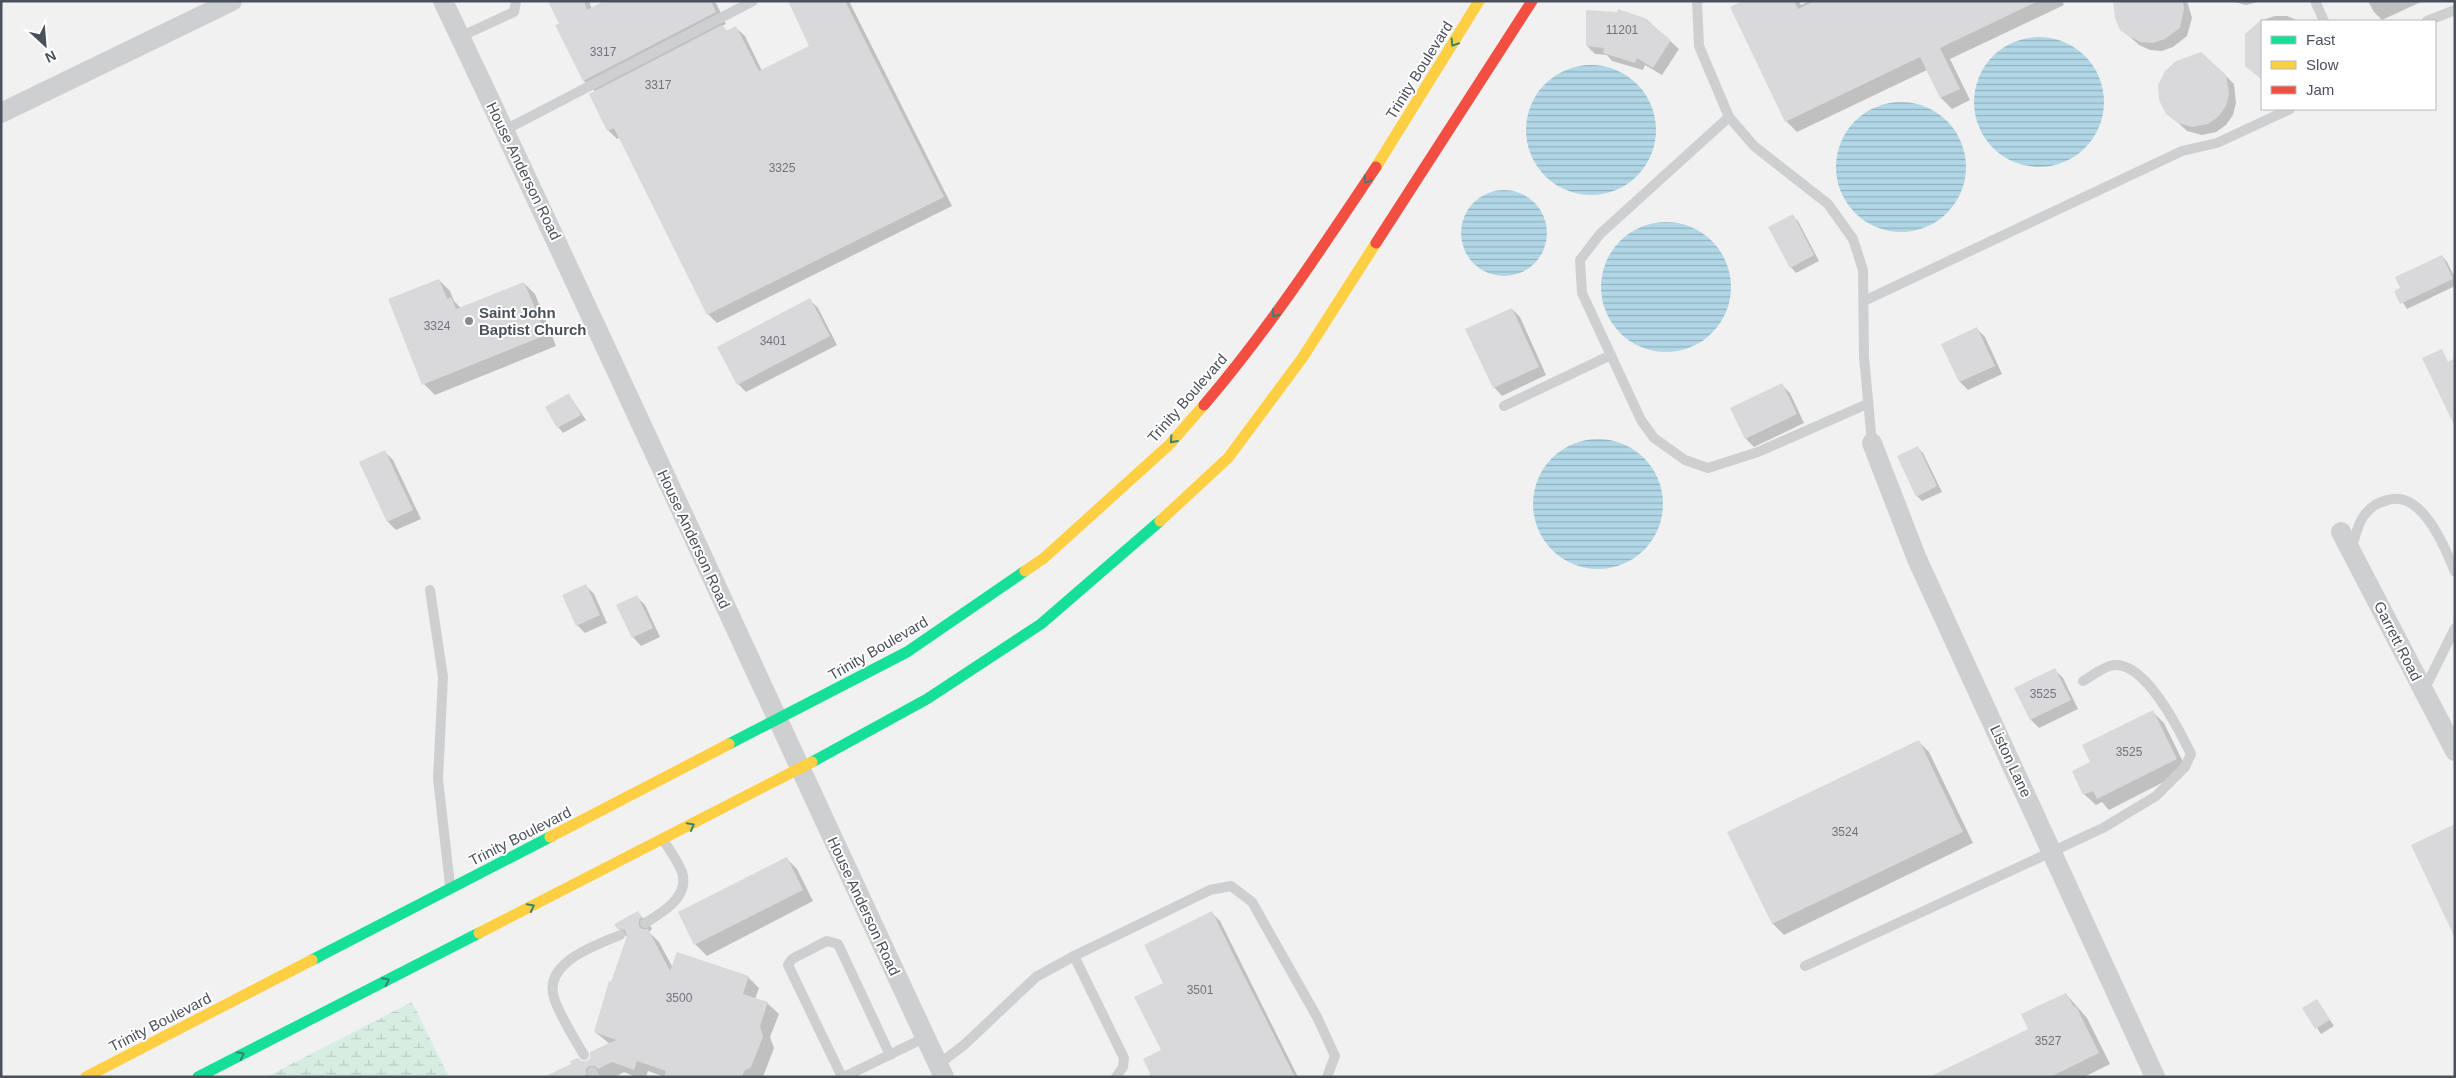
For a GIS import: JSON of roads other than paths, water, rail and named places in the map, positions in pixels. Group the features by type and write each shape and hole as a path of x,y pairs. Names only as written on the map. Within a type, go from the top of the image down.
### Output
{"main road":[{"name":"Trinity Boulevard","path":"86,1077 907,652 1044,558 1104,506 1168,445 1233,371 1305,274 1389,148 1480,1"},
{"path":"198,1077 800,769 927,699 1041,624 1131,548 1228,458 1308,349 1532,1"}],"street":[{"path":"1,113 232,1"},
{"name":"House Anderson Road","path":"443,1 567,260 800,769 942,1071"},
{"name":"Liston Lane","path":"1872,443 1917,559 2155,1077"},
{"name":"Garrett Road","path":"2341,532 2455,751"}],"lane":[{"path":"460,37 514,12 516,1"},
{"path":"505,130 754,1"},
{"path":"2315,1 2324,20"},
{"path":"1699,2 1698,46 1729,117 1754,146 1828,204 1853,239 1863,270 1864,357 1872,443"},
{"path":"2430,20 2455,10"},
{"path":"1864,300 2182,151 2217,143 2288,110"},
{"path":"1729,117 1600,234 1580,260 1582,293 1641,420 1654,438 1685,460 1708,468 1758,452 1867,404"},
{"path":"1504,406 1611,355"},
{"path":"2350,550 2363,517 2377,502 2396,497 2419,507 2444,544 2455,572"},
{"path":"430,590 443,677 438,779 451,889"},
{"path":"2423,690 2455,628"},
{"path":"1805,966 2103,828 2156,796 2185,768 2191,754 2176,725 2146,681 2125,665 2112,665 2083,681"},
{"path":"645,923 666,910 682,888 683,876 664,840"},
{"path":"942,1071 964,1044 1036,978 1074,956 1210,890 1231,886 1252,902 1317,1017 1334,1056 1327,1077"},
{"path":"584,1055 554,1000 552,988 554,976 561,966 588,949 620,935"},
{"path":"890,1055 838,944 827,941 792,959 788,965 843,1077 890,1055 926,1038"},
{"path":"1074,956 1124,1058 1123,1067 1116,1077"}],"water":[{"path":"2039,37 2052,38 2064,42 2085,56 2099,77 2103,89 2103,115 2099,127 2085,148 2064,162 2052,166 2039,167 2026,166 2014,162 1993,148 1979,127 1975,115 1974,102 1975,89 1979,77 1993,56 2014,42 2026,38"},
{"path":"1591,65 1604,66 1616,70 1637,84 1651,105 1655,117 1655,143 1651,155 1637,176 1616,190 1604,194 1591,195 1578,194 1566,190 1545,176 1531,155 1527,143 1526,130 1527,117 1531,105 1545,84 1566,70 1578,66"},
{"path":"1901,102 1914,103 1926,107 1947,121 1961,142 1965,154 1965,180 1961,192 1947,213 1926,227 1914,231 1901,232 1888,231 1876,227 1855,213 1841,192 1837,180 1836,167 1837,154 1841,142 1855,121 1876,107 1888,103"},
{"path":"1504,190 1521,193 1535,202 1544,216 1547,233 1544,250 1535,264 1521,273 1504,276 1487,273 1473,264 1464,250 1461,233 1464,216 1473,202 1487,193"},
{"path":"1666,222 1679,223 1691,227 1712,241 1726,262 1730,274 1730,300 1726,312 1712,333 1691,347 1679,351 1666,352 1653,351 1641,347 1620,333 1606,312 1602,300 1601,287 1602,274 1606,262 1620,241 1641,227 1653,223"},
{"path":"1598,439 1611,440 1623,444 1644,458 1658,479 1662,491 1662,517 1658,529 1644,550 1623,564 1611,568 1598,569 1585,568 1573,564 1552,550 1538,529 1534,517 1533,504 1534,491 1538,479 1552,458 1573,444 1585,440"}],"place":[{"name":"Saint John Baptist Church","path":"469,321"}]}
